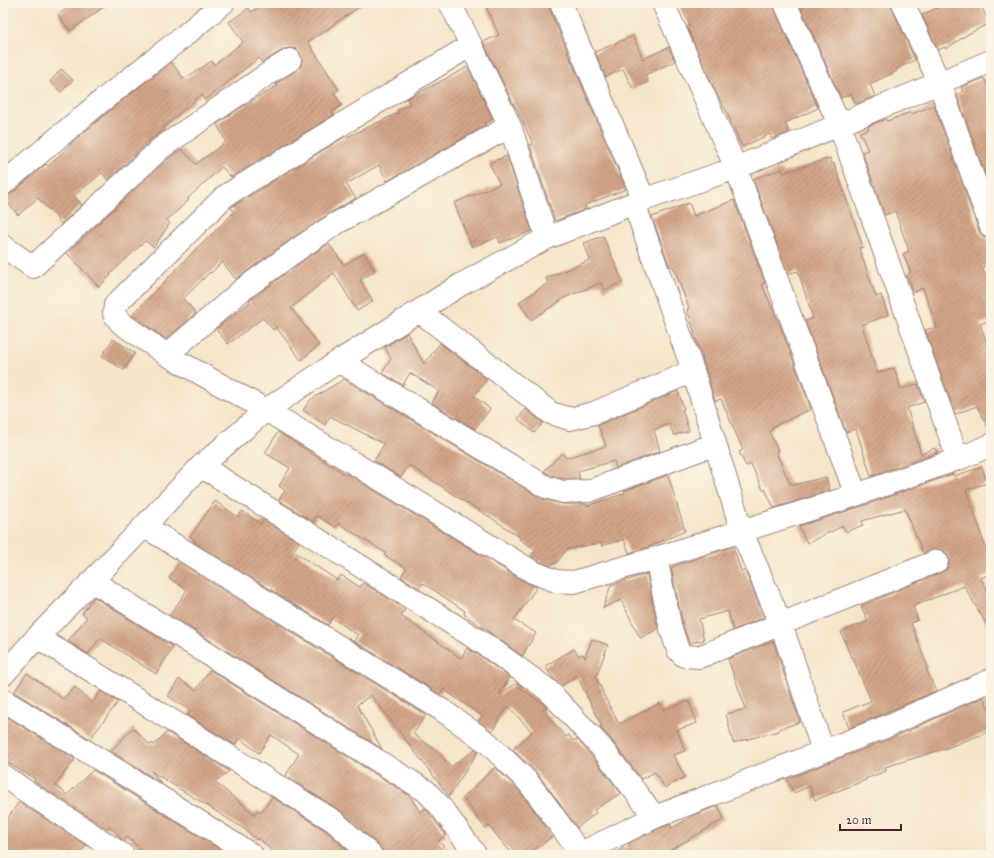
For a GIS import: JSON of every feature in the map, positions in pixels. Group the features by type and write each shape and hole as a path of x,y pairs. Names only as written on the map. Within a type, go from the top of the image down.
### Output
{"street":[{"path":"3,184 98,103 184,36 223,3"},
{"path":"450,3 510,126 547,238"},
{"path":"561,3 639,201 742,532 781,624 823,751"},
{"path":"663,3 736,168 856,495"},
{"path":"785,3 839,124 958,459"},
{"path":"903,3 939,82 991,227"},
{"path":"471,45 225,196 115,305 114,314 120,323 167,355 266,410 533,572 556,582 574,582 742,532 856,495 958,459 991,445"},
{"path":"3,246 33,267 161,148 290,60"},
{"path":"3,675 37,637 201,466 266,410 339,361 462,284 547,238 639,201 736,168 991,61"},
{"path":"167,355 242,290 301,247 338,223 510,126"},
{"path":"419,311 551,413 570,419 594,413 693,371"},
{"path":"339,361 546,487 563,492 589,491 715,444"},
{"path":"201,466 486,645 548,690 600,746 655,817"},
{"path":"144,526 442,710 488,743 527,781 545,804 579,854 655,817 885,726 991,680"},
{"path":"656,558 671,629 678,650 684,656 699,657 938,561"},
{"path":"92,581 426,791 440,806 476,855"},
{"path":"37,637 334,821 371,855"},
{"path":"3,700 252,855"},
{"path":"3,776 123,855"}],"building":[{"path":"75,3 109,3 70,31 58,15"},
{"path":"265,3 290,3 296,12 309,3 365,3 308,42 339,90 334,93 342,105 332,112 334,115 231,177 222,167 188,198 189,200 167,220 170,223 154,247 145,241 110,274 111,275 99,287 67,253 169,158 182,149 196,164 226,142 217,124 277,86 275,84 297,70 301,66 302,59 300,53 296,49 284,49 262,63 259,58 205,100 202,94 163,128 165,130 152,139 108,180 102,173 74,196 82,205 61,224 38,198 18,215 4,198 11,194 46,164 48,166 71,145 70,144 171,62 184,79 212,61 214,65 243,42 229,22 249,8 251,12"},
{"path":"484,3 549,3 549,8 626,189 585,205 586,209 555,221 530,145 533,144 483,42 499,35"},
{"path":"680,3 773,3 818,108 785,123 789,132 772,139 770,134 742,147 687,27 690,26"},
{"path":"799,3 891,3 915,60 896,69 897,71 870,84 875,96 856,104 851,94 841,98"},
{"path":"947,3 954,3 957,9 969,3 979,3 990,23 968,34 946,49 945,47 938,50 922,15"},
{"path":"633,36 643,59 669,47 675,61 645,75 648,82 633,89 623,69 606,77 595,52"},
{"path":"468,67 493,119 484,124 485,126 387,181 379,165 346,184 356,198 294,237 236,279 222,262 183,299 196,313 166,339 132,315 234,212 231,208 233,206 346,136 347,137 398,113 397,111 410,104 407,99"},
{"path":"61,69 73,80 61,92 50,82"},
{"path":"984,78 991,93 991,190 957,95 963,92 961,87"},
{"path":"934,105 979,231 983,237 991,239 991,264 982,267 991,291 991,293 983,296 991,320 980,324 991,354 991,433 977,406 955,414 925,330 937,327 923,288 914,292 907,275 911,273 903,254 909,251 895,211 885,215 862,152 868,150 860,132 869,129 868,126 911,112 912,114"},
{"path":"507,156 532,231 500,243 498,237 472,247 454,203 500,184 489,163"},
{"path":"830,158 832,164 834,163 863,247 859,248 876,297 881,295 888,315 862,325 877,373 894,368 901,389 918,384 924,402 907,408 921,454 935,448 937,453 871,476 856,429 846,432 805,321 813,318 798,271 788,274 753,179 782,169 783,173"},
{"path":"734,200 765,283 762,284 781,328 811,409 772,427 773,429 769,431 778,451 776,452 790,484 792,483 793,485 826,477 830,490 774,508 765,489 763,490 751,464 746,466 739,452 743,450 721,399 715,401 687,309 689,308 673,266 670,267 652,217 689,203 694,216"},
{"path":"603,236 623,282 604,290 601,283 566,297 531,320 519,302 548,283 546,278 590,260 584,243"},
{"path":"329,244 344,265 364,253 375,271 360,280 373,301 357,311 334,273 291,308 319,345 301,360 276,327 273,330 263,318 228,344 216,329 250,302 249,300 308,257"},
{"path":"407,333 424,364 440,343 487,379 474,396 490,409 475,429 432,403 439,391 410,373 403,385 382,373 391,359 385,347"},
{"path":"113,339 135,353 124,370 102,356"},
{"path":"344,379 542,499 563,504 586,504 587,506 625,493 624,491 668,475 685,531 651,546 629,553 624,539 602,546 601,543 567,549 556,564 553,563 551,566 539,561 531,556 536,550 519,539 520,537 409,465 401,477 374,461 384,444 330,416 325,425 303,410 310,400"},
{"path":"678,391 689,431 674,435 669,424 654,430 660,451 616,468 614,461 578,471 580,479 565,479 551,475 544,471 562,453 566,458 606,446 598,425"},
{"path":"526,409 543,423 534,433 518,419"},
{"path":"278,432 346,475 347,474 527,583 537,587 514,620 536,633 522,656 464,614 465,611 423,583 419,588 401,577 406,568 384,555 386,553 338,523 335,527 317,516 313,522 279,500 285,490 279,486 290,468 265,453"},
{"path":"982,467 987,483 966,490 991,561 991,574 981,578 991,597 991,632 964,586 913,606 918,620 911,623 928,668 926,669 936,691 849,728 843,712 871,701 841,632 868,621 861,606 942,572 947,569 949,557 945,551 938,549 932,549 923,553 905,509 862,521 863,525 846,532 843,526 807,543 799,526 860,507 953,474 954,476"},
{"path":"215,501 238,517 242,511 261,524 264,520 299,542 293,551 337,580 341,575 360,587 363,583 405,609 401,616 461,658 467,648 479,655 509,677 499,695 517,683 522,686 520,688 544,704 546,707 543,711 566,737 569,735 573,741 577,739 621,793 594,810 596,813 577,828 537,773 513,750 532,732 508,706 492,731 478,721 482,716 443,689 440,694 354,641 358,635 332,618 328,625 194,542 195,540 190,537"},
{"path":"733,547 741,571 745,570 764,617 733,630 728,611 699,619 704,640 689,643 683,626 671,567"},
{"path":"179,563 426,715 413,734 436,750 451,767 475,749 478,752 449,796 371,695 357,705 382,749 170,615 187,590 169,578"},
{"path":"647,574 658,629 640,638 621,600 603,608 611,585"},
{"path":"94,597 173,647 156,674 100,638 88,654 68,641 87,617 82,614"},
{"path":"592,639 608,645 596,677 602,692 619,724 660,703 663,710 689,701 697,723 677,730 685,751 673,755 685,777 665,788 655,772 641,779 600,727 602,726 577,676 561,686 553,678 545,666 574,649 579,656 583,654 585,658"},
{"path":"773,641 800,722 779,729 779,731 733,743 726,714 746,709 728,659"},
{"path":"210,670 410,796 420,812 425,808 446,835 438,841 453,855 383,855 383,851 379,846 342,812 286,776 299,754 271,735 259,753 239,738 235,745 187,715 191,711 168,696 179,679 196,690"},
{"path":"27,673 63,699 75,687 92,703 101,691 118,702 90,739 14,692"},
{"path":"983,697 991,713 991,731 944,749 885,767 886,771 815,800 810,786 794,793 787,779 890,739"},
{"path":"3,715 75,759 55,785 67,795 93,770 227,855 146,855 128,837 123,840 109,826 107,829 34,781 35,779 3,760"},
{"path":"133,728 150,745 152,743 154,745 167,732 229,771 215,782 254,814 258,810 261,813 272,797 326,831 353,855 276,855 259,838 257,840 243,828 151,771 162,784 111,751"},
{"path":"495,767 518,789 553,836 527,855 513,855 489,826 485,828 463,798"},
{"path":"19,802 86,845 79,855 3,855 3,825"},
{"path":"718,806 724,819 662,855 611,855 630,845 629,843 660,828 670,824 672,828 696,814"}]}
